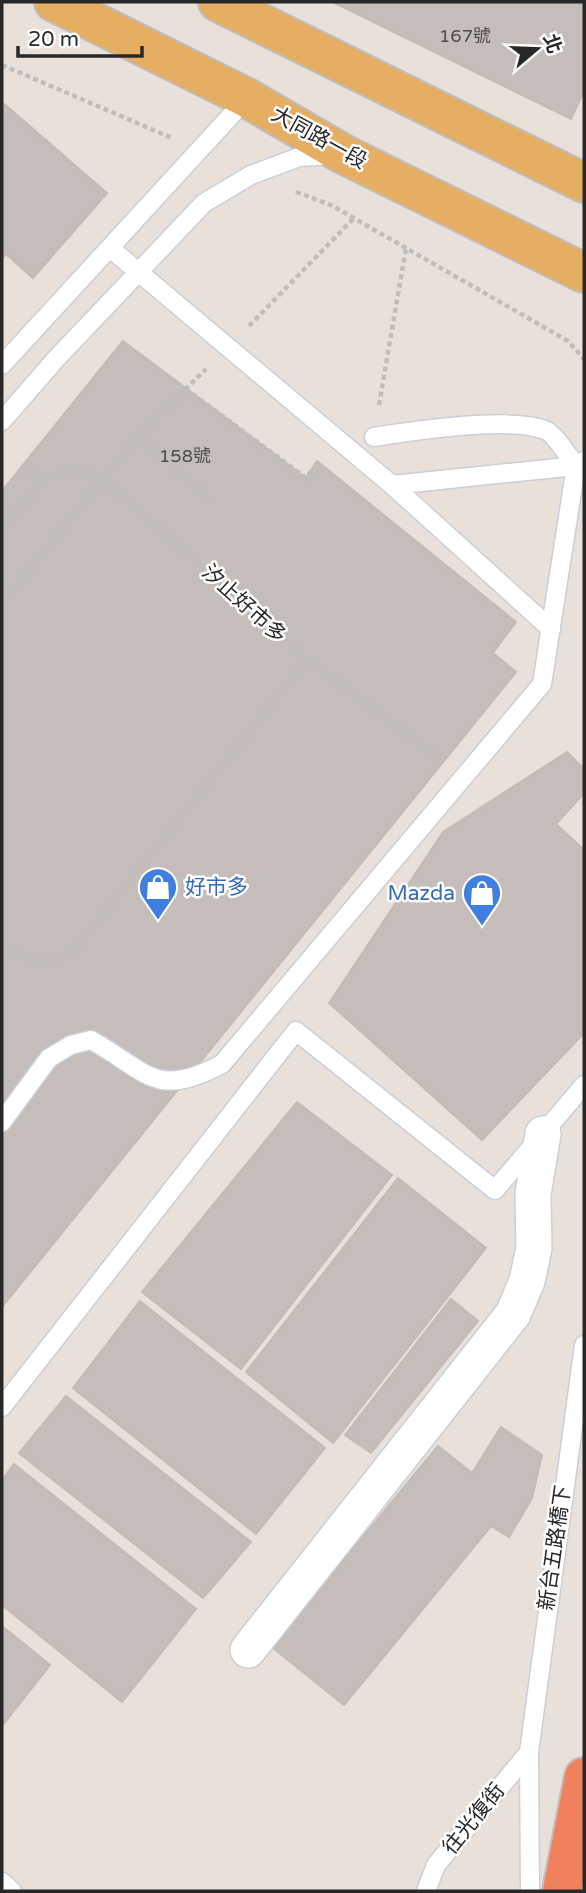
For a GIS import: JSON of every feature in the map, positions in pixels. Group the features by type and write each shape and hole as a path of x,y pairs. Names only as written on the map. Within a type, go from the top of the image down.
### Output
{"highway":[{"path":"562,1891 584,1776"}],"main road":[{"name":"大同路一段","path":"54,2 247,98 343,154 584,273"},
{"path":"218,2 584,183"}],"street":[{"path":"248,1650 513,1314 527,1281 534,1248 533,1194 543,1133"}],"lane":[{"path":"2,365 247,98"},
{"path":"2,421 55,360 204,203 251,175 299,158 343,154"},
{"path":"110,248 392,485 551,629"},
{"path":"374,437 409,431 518,423 548,430 580,464"},
{"path":"392,485 580,464"},
{"path":"2,1122 49,1058 71,1045 91,1040 134,1069 163,1082 186,1080 222,1064 542,684 580,464"},
{"path":"2,1407 296,1031 495,1190 584,1085"},
{"name":"新台五路橋下","path":"530,1891 529,1752 584,1345"},
{"name":"往光復街","path":"426,1891 436,1865 529,1752"},
{"path":"2,1882 12,1891"}],"path":[{"path":"2,65 200,149"},
{"path":"251,175 331,205 568,341 584,359"},
{"path":"2,603 103,479 176,396 228,348 354,218"},
{"path":"138,438 215,503"},
{"path":"2,530 41,482 23,465"},
{"name":"汐止好市多","path":"41,482 65,470 88,471 103,479 307,660 443,762"},
{"path":"2,941 22,957 41,962 57,960 71,954 307,660"}],"building":[{"path":"333,2 584,2 584,91 571,119"},
{"path":"2,102 107,193 33,278 6,254 2,259"},
{"name":"好市多","path":"123,341 306,478 317,461 516,622 493,653 516,672 2,1307 2,491"},
{"name":"Mazda","path":"567,752 584,769 584,793 556,824 584,850 584,1033 482,1140 329,1003 443,832"},
{"path":"297,1102 392,1175 241,1369 142,1292"},
{"path":"398,1178 486,1248 333,1443 246,1372"},
{"path":"451,1299 478,1321 371,1453 345,1435"},
{"path":"140,1301 325,1448 256,1534 73,1388"},
{"path":"66,1396 251,1542 203,1598 19,1453"},
{"path":"501,1427 542,1455 532,1498 509,1537 491,1526 344,1705 272,1647 438,1446 472,1473"},
{"path":"14,1464 196,1609 122,1702 2,1605 2,1480"},
{"path":"2,1626 50,1665 2,1726"}],"place":[{"name":"好市多","path":"158,921"},
{"name":"Mazda","path":"482,927"}]}
